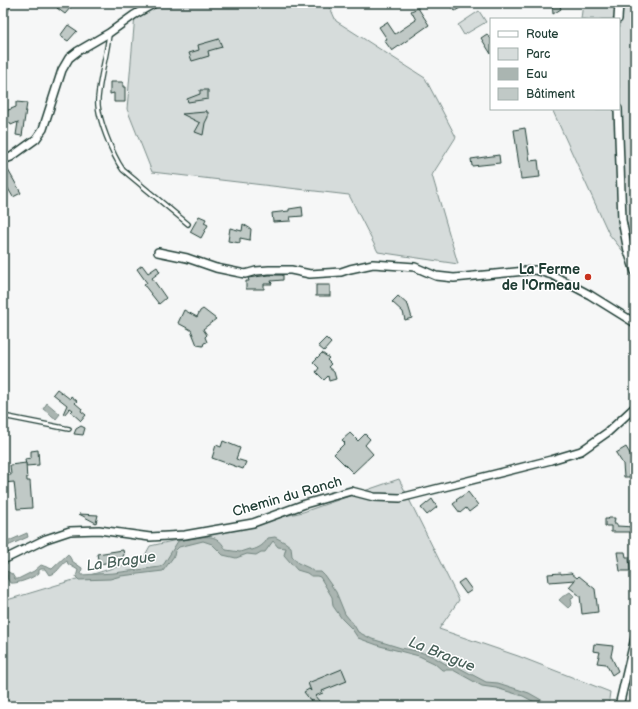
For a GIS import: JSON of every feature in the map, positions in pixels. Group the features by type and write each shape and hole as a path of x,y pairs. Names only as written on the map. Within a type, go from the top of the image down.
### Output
{"street":[{"path":"3,160 11,157 36,139 43,129 62,70 69,58 109,33 134,15 155,3"},
{"path":"618,18 619,3"},
{"path":"618,110 622,220 628,251 635,272"},
{"path":"158,252 187,258 216,268 245,274 269,270 291,270 310,274 341,272 373,264 415,267 436,276 454,278 535,270 552,275 590,294 635,323"},
{"name":"Chemin du Ranch","path":"3,560 46,539 70,532 99,530 150,537 185,535 253,523 305,504 351,491 374,497 400,498 581,451 608,432 635,407"},
{"path":"619,706 635,638"}],"lane":[{"path":"109,33 98,99 100,119 118,163 123,170 188,224"},
{"path":"3,416 69,429"}],"green space":[{"path":"3,3 11,3 3,31"},
{"path":"136,3 328,3 336,21 425,78 456,137 432,175 458,264 378,252 349,195 152,172 127,109"},
{"path":"583,3 635,3 635,266 609,234 552,110 620,110 620,18 581,18"},
{"path":"479,11 486,22 464,35 458,25"},
{"path":"399,479 459,600 439,629 518,656 610,692 608,706 3,706 3,607 7,600 143,559 150,546 303,512"}],"water":[{"path":"47,403 60,414 56,419 43,409"},
{"path":"27,533 28,537 3,548 3,537 6,540 11,540"},
{"path":"200,537 215,538 221,542 226,550 240,552 257,548 268,538 275,537 291,547 292,556 298,563 314,572 321,572 324,575 336,592 345,614 358,632 372,639 432,656 449,666 454,665 486,682 498,683 529,693 552,706 542,706 523,696 496,688 482,686 453,670 442,670 434,663 419,656 380,646 358,638 333,606 332,597 320,577 311,576 297,570 284,555 286,548 278,547 273,541 265,552 261,552 256,555 247,554 236,558 223,555 212,544 203,541 179,547 163,571 121,576 110,579 79,580 76,577 78,570 68,564 67,561 52,574 49,575 45,569 41,569 39,570 39,573 33,577 17,583 10,583 7,575 3,573 3,569 12,574 15,579 18,579 34,571 41,565 52,569 68,554 72,561 82,568 81,575 114,573 160,567 164,564 178,541"},
{"path":"570,592 574,596 571,599 572,604 568,608 559,600"}],"building":[{"path":"61,3 66,3 71,7 65,14 57,8"},
{"path":"449,3 468,3 455,11"},
{"path":"552,3 559,3 561,9 553,14"},
{"path":"418,8 429,25 392,51 384,40 387,39 379,27 387,22 395,34 416,20 411,11"},
{"path":"68,25 77,31 68,41 60,36"},
{"path":"487,34 490,38 490,52 481,38"},
{"path":"219,39 222,47 208,51 209,56 192,61 189,53 199,50 198,45"},
{"path":"110,82 123,82 123,87 125,87 125,102 114,102 114,93 110,94"},
{"path":"200,90 208,90 208,99 188,102 187,99 200,94"},
{"path":"16,102 27,103 22,136 16,135 18,122 11,125 10,123 3,125 3,112 16,107"},
{"path":"206,110 206,112 208,112 208,117 205,123 203,135 195,132 200,123 182,114 205,112"},
{"path":"525,128 530,161 538,160 540,177 521,179 514,130"},
{"path":"499,155 500,163 472,166 471,159"},
{"path":"8,170 21,193 13,197 3,180 3,173"},
{"path":"302,207 303,216 290,217 291,221 273,222 272,213 289,211 289,209"},
{"path":"199,216 206,219 204,223 208,225 201,238 190,232"},
{"path":"243,224 251,229 250,240 240,238 240,243 228,241 230,228 242,231"},
{"path":"142,265 148,273 157,267 160,272 152,278 166,298 159,304 144,285 147,283 137,269"},
{"path":"283,275 283,280 271,281 272,284 264,284 264,289 246,289 246,281 249,281 248,278"},
{"path":"316,285 330,285 330,296 316,296"},
{"path":"398,296 408,305 412,318 405,320 403,312 392,302"},
{"path":"203,309 216,319 203,329 207,335 205,337 207,342 204,343 203,346 197,345 191,330 178,323 184,310 197,317"},
{"path":"326,338 331,343 324,351 318,346"},
{"path":"322,353 329,358 327,360 331,364 328,367 334,372 336,379 329,381 328,376 324,380 316,372 319,368 313,362"},
{"path":"57,389 70,399 71,396 77,401 75,403 86,415 81,421 71,412 73,410 70,408 64,415 63,414 67,405 53,394"},
{"path":"81,426 85,428 83,435 74,434 76,429"},
{"path":"350,433 358,441 365,434 370,439 365,445 373,454 353,473 334,454 345,443 342,440"},
{"path":"223,441 240,448 236,459 246,462 243,469 212,458 216,445 221,447"},
{"path":"626,447 635,462 635,477 624,477 623,464 616,453"},
{"path":"38,450 39,465 26,466 25,459 31,458 31,451"},
{"path":"26,463 27,481 30,481 32,508 17,509 14,482 4,483 3,475 11,475 10,465"},
{"path":"468,492 478,505 469,512 466,508 460,513 453,504 457,501 456,500"},
{"path":"432,499 437,507 427,515 421,508"},
{"path":"79,514 98,515 96,523"},
{"path":"615,518 614,524 617,524 617,526 634,527 634,532 611,532 611,526 605,526 605,519"},
{"path":"123,550 124,555 118,561 99,564 97,554"},
{"path":"617,552 625,552 626,557 629,557 630,571 620,571"},
{"path":"571,573 577,578 579,576 595,589 598,612 582,614 580,596 569,587 575,580 549,582 548,574"},
{"path":"464,579 472,590 466,594 458,583"},
{"path":"594,644 613,646 611,656 618,671 612,675 606,664 597,663 600,652 593,651"},
{"path":"342,669 347,681 322,691 323,693 315,696 323,706 315,706 304,692 309,689 311,691 308,683"}],"place":[{"name":"La Ferme de l'Ormeau","path":"588,277"}],"water label":[{"name":"La Brague","path":"121,561"},
{"name":"La Brague","path":"442,654"}]}
